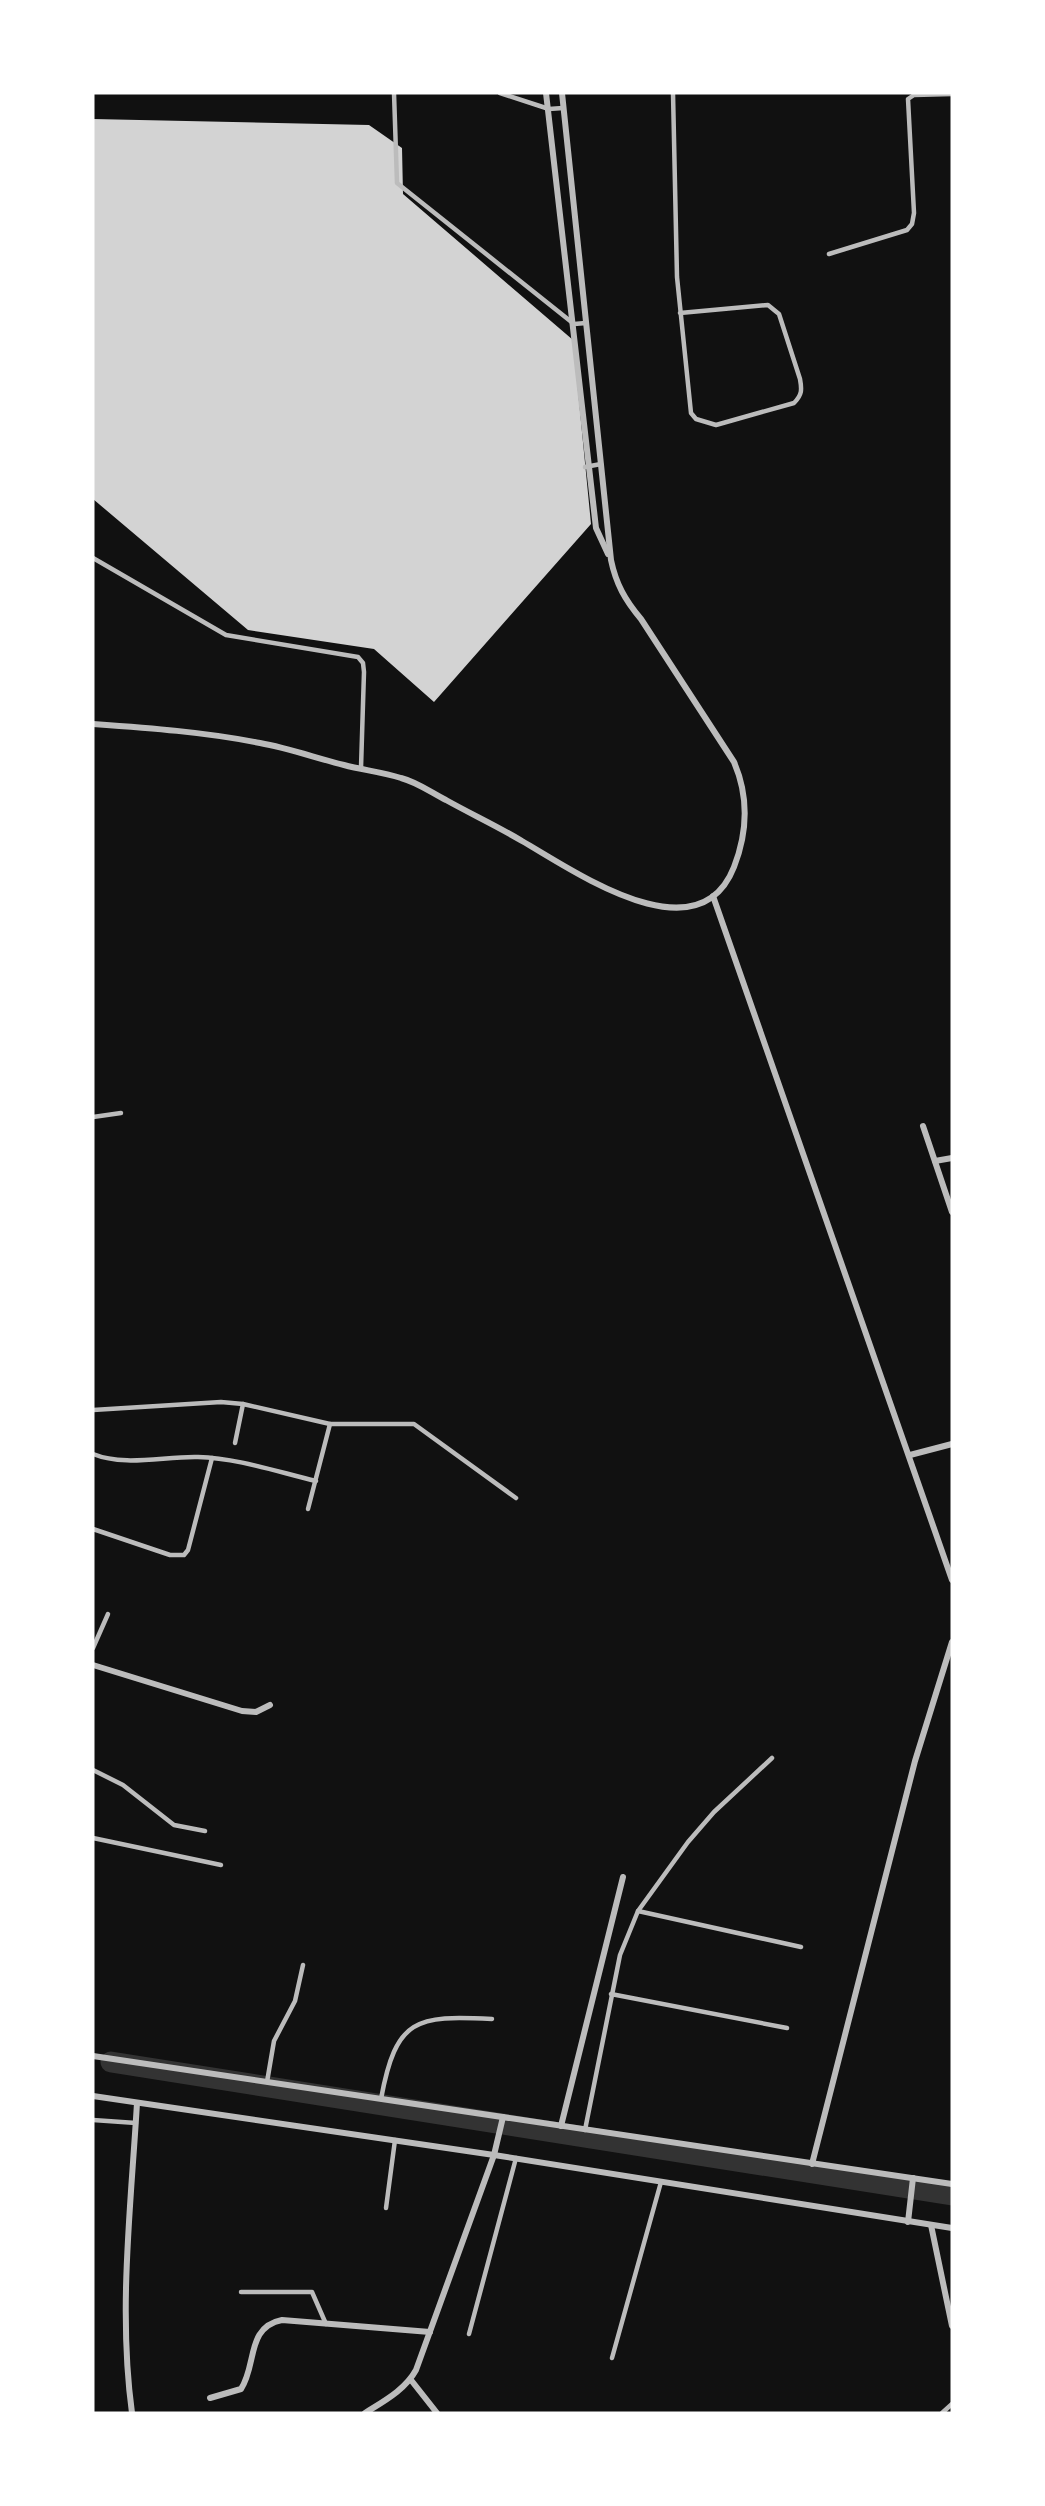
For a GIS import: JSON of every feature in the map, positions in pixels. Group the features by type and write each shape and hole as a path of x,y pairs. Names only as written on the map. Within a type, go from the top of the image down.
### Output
{"street":[{"path":"546,93 574,324 587,466 596,528 611,560"},
{"path":"93,724 235,738 404,778 620,896 681,907 695,905 713,896 728,882 736,860 746,814 744,786 734,762 641,619 625,601 615,579 611,560 562,93"},
{"path":"713,896 952,1580"},
{"path":"923,1126 952,1212"},
{"path":"935,1161 952,1158"},
{"path":"910,1455 952,1444"},
{"path":"812,2164 915,1761 952,1642"},
{"path":"93,1665 242,1711 256,1712 270,1705"},
{"path":"561,2126 623,1877"},
{"path":"93,2056 381,2099 502,2120 561,2126 952,2184"},
{"path":"93,2096 516,2158 952,2228"},
{"path":"132,2413 126,2367 126,2324 137,2103"},
{"path":"365,2413 411,2380 494,2155 502,2120"},
{"path":"908,2222 913,2178"},
{"path":"931,2225 952,2326"},
{"path":"210,2398 242,2389 253,2346 266,2326 282,2320 430,2332"},
{"path":"411,2380 437,2413"}],"lane":[{"path":"394,93 397,183 574,324 586,323"},
{"path":"501,93 549,109 563,108"},
{"path":"673,93 680,313 691,413 696,419 716,425 794,403 800,398 802,390 800,379 779,314 775,309 768,305 680,313"},
{"path":"830,254 907,230 912,224 914,213 908,99 914,95 952,94"},
{"path":"587,466 601,465"},
{"path":"93,558 226,635 358,657 363,663 364,672 361,768"},
{"path":"93,1117 122,1113"},
{"path":"93,1410 191,1402 243,1404 330,1424 414,1424 516,1498"},
{"path":"235,1443 243,1404"},
{"path":"308,1509 330,1424"},
{"path":"93,1454 116,1460 212,1458 316,1481"},
{"path":"93,1529 170,1555 184,1555 188,1550 212,1458"},
{"path":"93,1648 108,1614"},
{"path":"585,2130 620,1955 638,1911 688,1842 714,1812 772,1758"},
{"path":"93,1770 123,1785 174,1825 205,1831"},
{"path":"93,1838 221,1865"},
{"path":"638,1911 801,1947"},
{"path":"267,2082 274,2042 295,2001 303,1965"},
{"path":"611,1994 787,2028"},
{"path":"381,2099 392,2056 415,2025 443,2016 492,2019"},
{"path":"93,2120 136,2123"},
{"path":"386,2208 395,2140"},
{"path":"468,2334 516,2158"},
{"path":"612,2358 661,2182"},
{"path":"241,2292 312,2292 326,2324"},
{"path":"942,2413 952,2404"}],"building":[{"path":"93,119 369,125 402,148 403,194 573,340 591,524 434,702 374,649 248,630 93,499"}],"waterway":[{"path":"111,2062 952,2195"}]}
